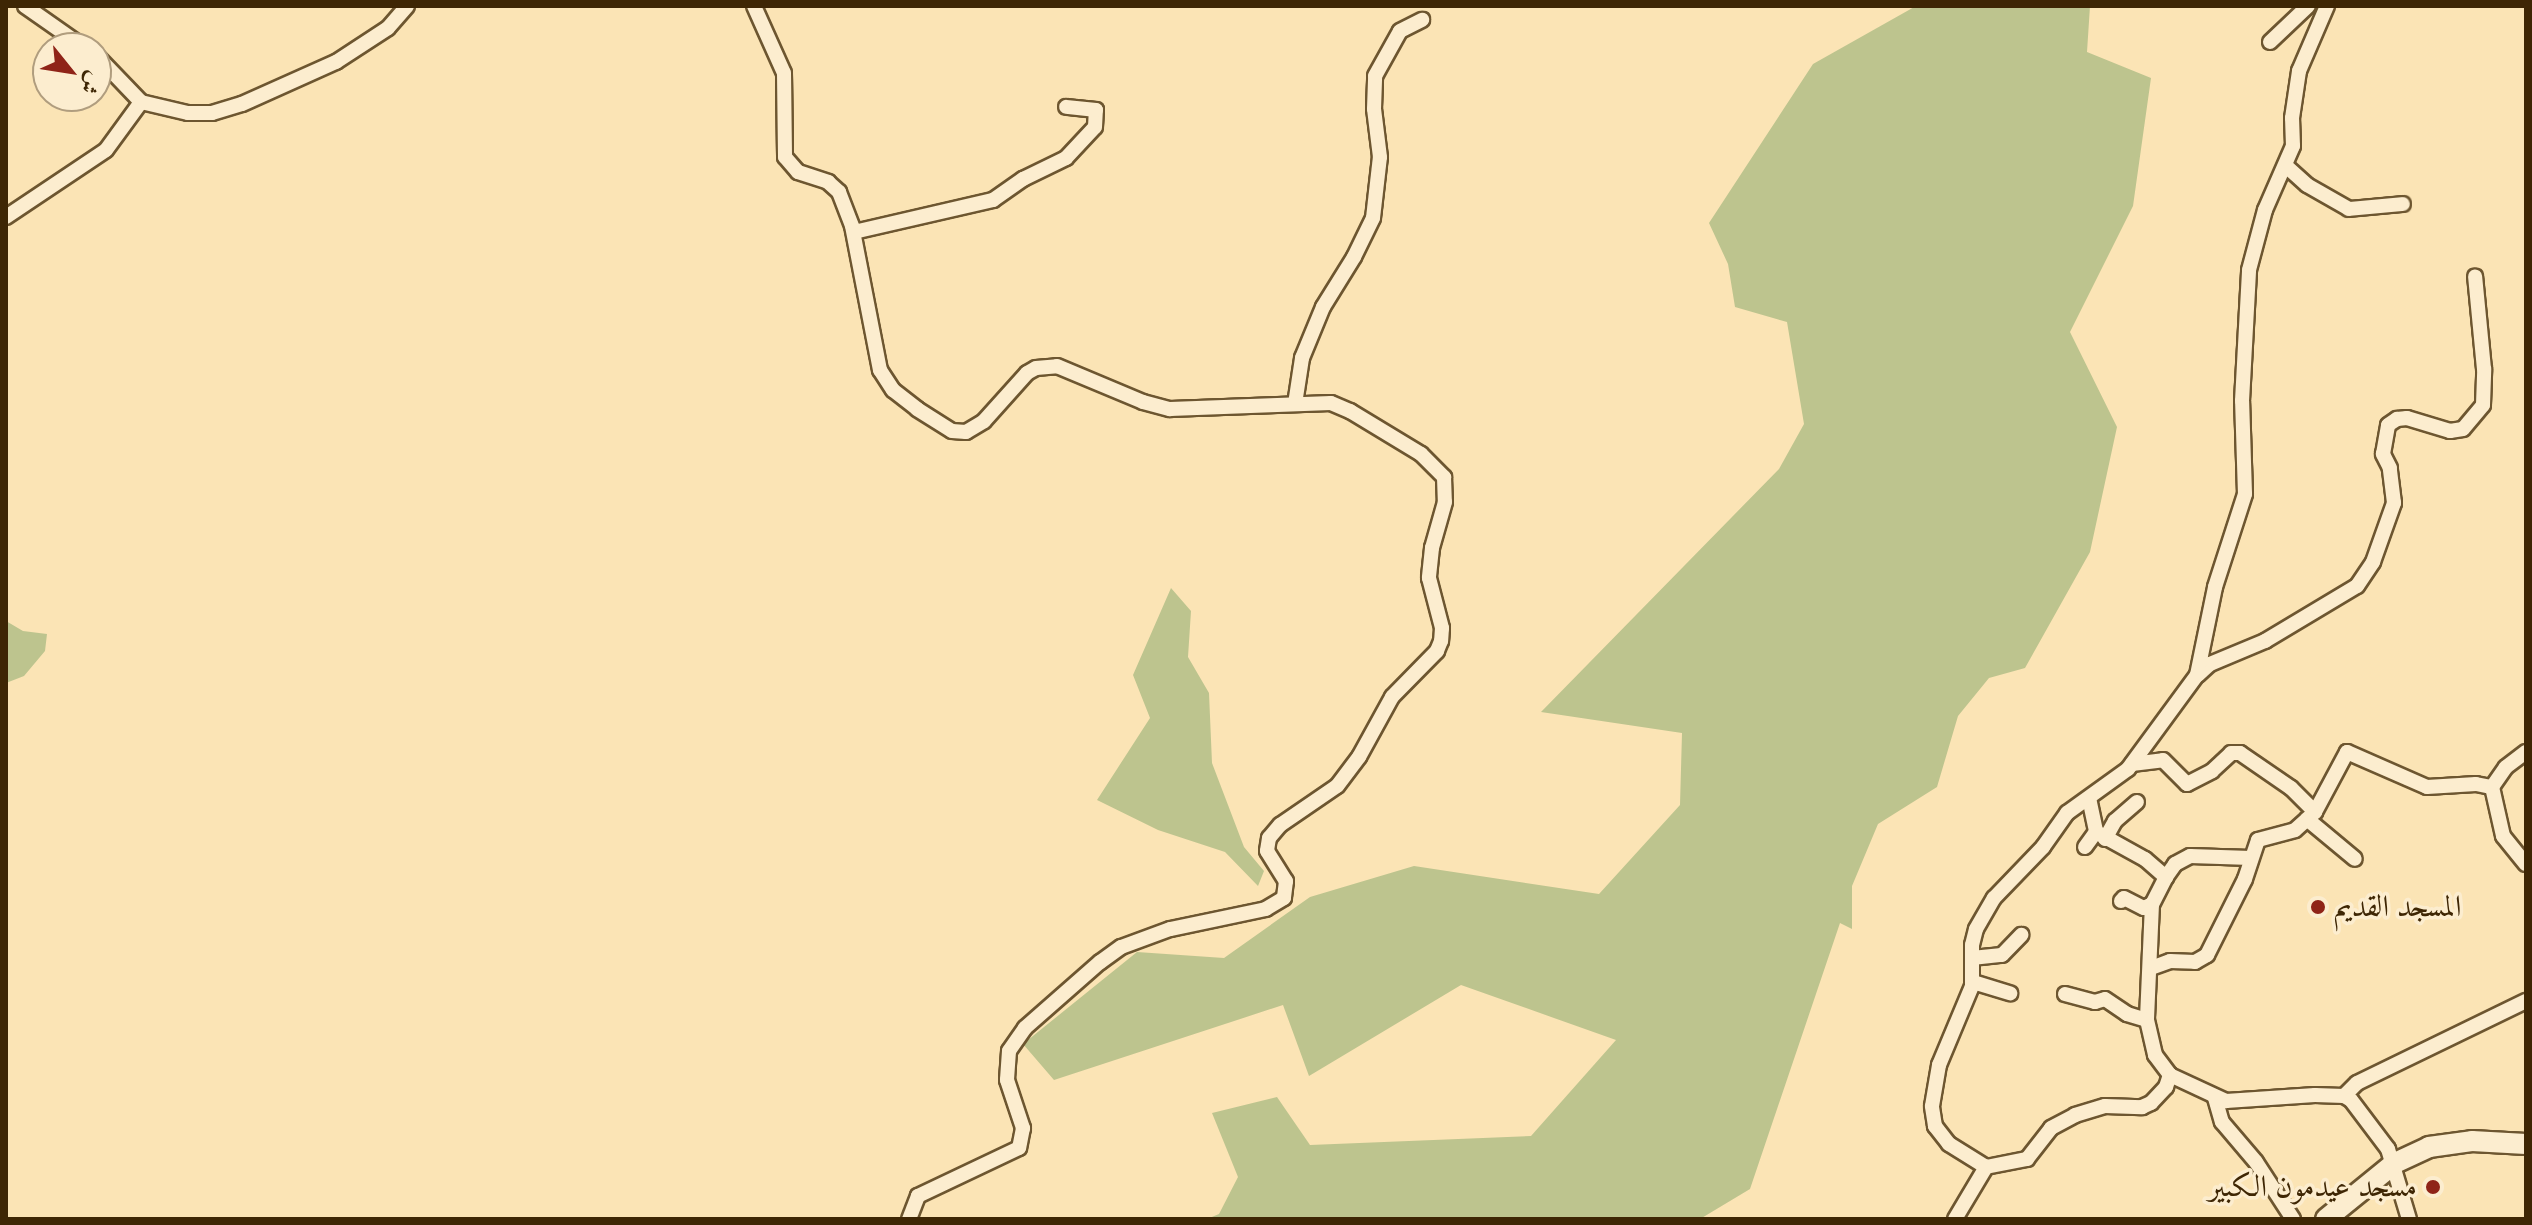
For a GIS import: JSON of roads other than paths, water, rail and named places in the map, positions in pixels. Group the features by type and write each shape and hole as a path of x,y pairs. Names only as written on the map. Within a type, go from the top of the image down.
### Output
{"street":[{"path":"112,72 141,102 188,113 212,113 242,104 336,62 388,28 407,6"},
{"path":"754,6 784,73 785,157 798,172 835,186 854,232 883,377 917,409 952,431 966,432 980,425 1027,373 1044,366 1068,368 1157,407 1187,410 1295,404 1339,405 1421,454 1441,470 1445,502 1432,548 1429,578 1442,628 1437,651 1392,697 1359,757 1337,786 1280,825 1269,838 1267,851 1286,881 1284,898 1266,909 1170,929 1121,947 1100,962 1025,1028 1009,1051 1007,1080 1023,1128 1019,1148 918,1196 909,1219"},
{"path":"2270,42 2308,6"},
{"path":"2197,675 2215,587 2245,494 2242,401 2249,270 2265,210 2293,146 2293,110 2299,71 2327,6"},
{"path":"27,7 62,32"},
{"path":"1295,404 1302,358 1323,307 1354,257 1373,218 1380,157 1374,109 1375,76 1400,31 1422,20"},
{"path":"6,217 106,150 141,102"},
{"path":"854,232 993,200 1023,179 1066,158 1095,127 1096,110 1066,107"},
{"path":"2286,166 2307,185 2349,209 2403,204"},
{"path":"2170,1075 2166,1087 2151,1103 2142,1107 2105,1106 2075,1115 2051,1128 2027,1159 1986,1167 1949,1144 1935,1126 1932,1106 1939,1065 1973,982 1976,929 1994,898 2043,847 2067,813 2132,764 2197,675 2210,664 2265,641 2357,586 2373,562 2394,503 2390,468 2383,454 2388,425 2397,419 2407,418 2450,431 2463,429 2483,405 2484,369 2475,276"},
{"path":"2151,968 2170,961 2195,962 2207,955 2263,836 2295,830 2311,816 2347,752 2427,787 2476,784 2492,787"},
{"path":"2526,752 2506,767 2492,787 2503,836 2526,864"},
{"path":"2132,764 2163,760 2187,784 2212,771 2231,753 2240,753 2291,788 2311,816 2355,859"},
{"path":"2089,798 2101,836 2145,859 2166,877"},
{"path":"2085,847 2137,802"},
{"path":"2251,858 2190,856 2175,864 2152,904 2147,1020 2155,1055 2170,1075 2226,1101 2291,1095 2344,1096 2368,1118 2395,1163 2409,1219"},
{"path":"2121,901 2124,898 2144,908 2152,904"},
{"path":"1972,958 2002,955 2021,935"},
{"path":"1973,982 2010,993"},
{"path":"2065,994 2095,1002 2105,999 2127,1014 2147,1020"},
{"path":"2344,1096 2357,1083 2526,1001"},
{"path":"2215,1098 2222,1122 2256,1162 2293,1219"},
{"path":"2326,1219 2395,1163 2429,1147 2451,1143 2526,1144"},
{"path":"1955,1219 1986,1167"}],"place":[{"name":"المسجد القديم","path":"2318,907"},
{"name":"مسجد عيدمون الكبير","path":"2433,1187"}]}
